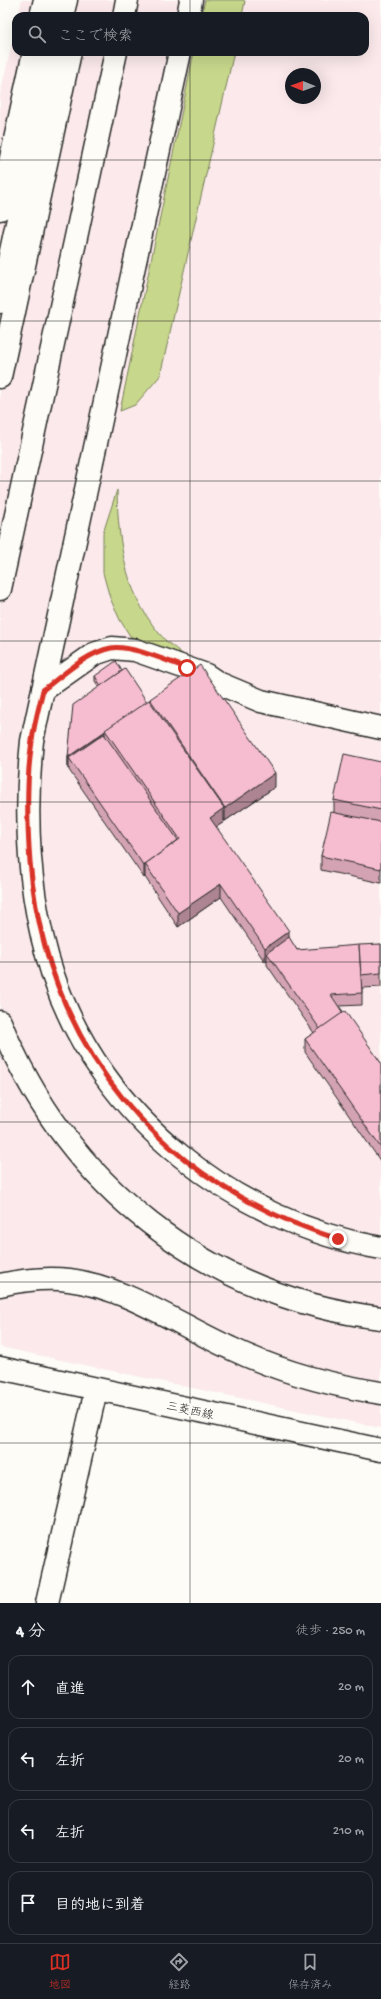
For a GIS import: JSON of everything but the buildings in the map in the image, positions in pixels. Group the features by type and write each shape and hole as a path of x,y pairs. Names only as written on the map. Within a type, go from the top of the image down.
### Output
{"street":[{"path":"42,12 45,0"},
{"path":"63,12 66,0"},
{"path":"79,12 81,0"},
{"path":"125,12 127,0"},
{"path":"189,12 191,0"},
{"path":"0,209 33,56"},
{"path":"0,302 53,56"},
{"path":"0,378 69,56"},
{"path":"0,589 115,56"},
{"path":"179,56 32,741 28,775 28,843 37,910 53,976 68,1011 85,1044 114,1087 165,1142 210,1178 248,1201 292,1223 338,1239 381,1248"},
{"path":"43,690 94,654 112,648 135,650 206,675 218,683 261,701 381,728"},
{"path":"0,1022 10,1047 33,1090 67,1141 104,1182 144,1220 177,1243 213,1265 262,1288 314,1306 381,1318"},
{"path":"0,1285 28,1280 55,1278 96,1286 125,1296 229,1348 281,1369 335,1385 381,1393"},
{"name":"三菱西線","path":"0,1368 96,1390 381,1450"},
{"path":"47,1603 96,1390"}],"shaded area":[{"path":"22,0 381,0 381,1428 0,1347 0,96 12,43 12,56 369,56 369,12 19,12"}],"green space":[{"path":"205,0 245,1 243,12 202,12"},
{"path":"193,56 233,56 160,376 135,405 120,411"},
{"path":"117,490 119,531 122,551 133,589 152,625 166,641 185,656 184,660 130,636 120,620 110,598 103,573 103,533"}],"route":[{"path":"187,668 135,650 112,648 94,654 43,690 32,741 28,775 28,843 37,910 44,943 53,976 62,999 85,1044 114,1087 147,1125 184,1159 225,1189 292,1223 338,1239"}]}
